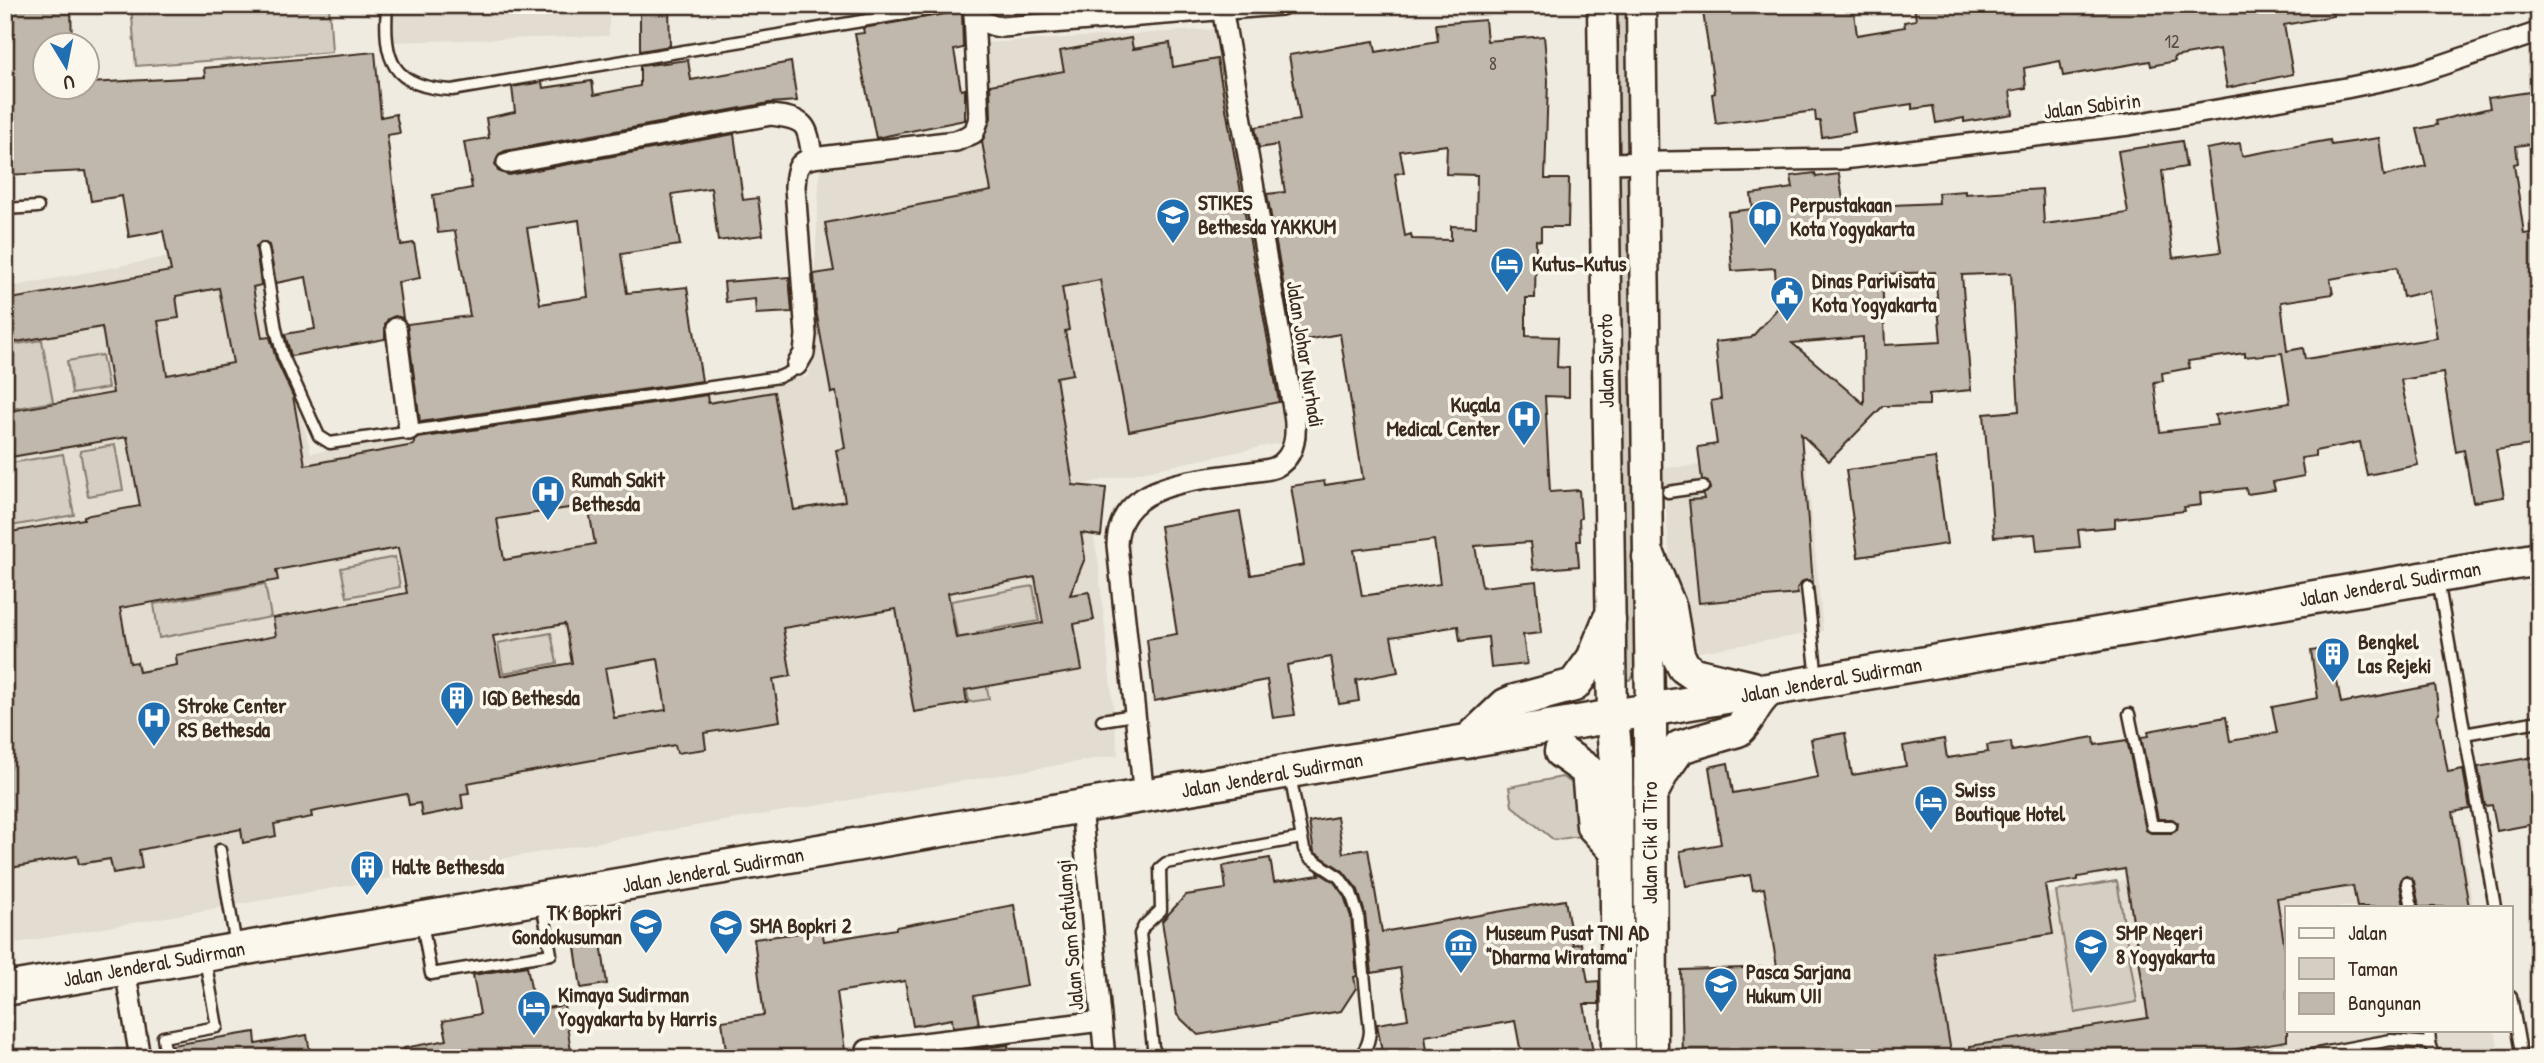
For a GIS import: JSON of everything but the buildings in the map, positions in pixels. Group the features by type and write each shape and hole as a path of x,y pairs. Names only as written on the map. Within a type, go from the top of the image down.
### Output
{"main road":[{"name":"Jalan Suroto","path":"1602,5 1612,718"},
{"name":"Jalan Suroto","path":"1640,5 1650,711"},
{"path":"1649,557 1670,608 1678,655 1684,667 1694,674 1768,691"},
{"name":"Jalan Jenderal Sudirman","path":"5,989 2539,559"},
{"path":"1467,742 1506,705 1574,685 1593,659 1609,620"},
{"path":"1649,799 1659,778 1680,747 1738,730 1745,723 1752,707 1768,691"},
{"name":"Jalan Cik di Tiro","path":"1650,711 1651,1058"},
{"name":"Jalan Cik di Tiro","path":"1612,718 1616,760 1618,1058"},
{"path":"1562,752 1588,771 1593,826 1616,851"}],"street":[{"path":"968,8 992,26 1002,27 1281,5"},
{"path":"797,365 804,353 806,335 795,187 798,165 803,160 812,158 956,141 974,134 979,118 968,8"},
{"name":"Jalan Johar Nurhadi","path":"1144,797 1117,545 1120,525 1125,516 1147,495 1167,486 1278,466 1293,449 1296,440 1292,401 1222,8"},
{"name":"Jalan Sabirin","path":"1604,163 1843,159 2129,125 2346,88 2417,73 2539,32"},
{"path":"507,163 771,115 794,117 804,126 809,134 812,158"},
{"path":"396,328 409,430"},
{"name":"Jalan Sam Ratulangi","path":"1081,807 1105,1058"},
{"path":"125,969 140,1058"},
{"path":"867,1051 1101,1021"}],"lane":[{"path":"387,5 387,46 400,73 409,82 427,89 452,90 968,8"},
{"path":"5,209 38,207"},
{"path":"263,249 283,356 319,436 330,443 779,377 797,365"},
{"path":"1668,492 1703,487"},
{"path":"2437,576 2495,906"},
{"path":"1807,587 1818,682"},
{"path":"2129,714 2152,826 2171,826"},
{"path":"1102,720 1135,715"},
{"path":"2464,734 2539,721"},
{"path":"1289,772 1301,838 1309,857 1339,877 1351,893 1358,915 1370,1041 1354,1058"},
{"path":"1158,1058 1153,1047 1140,934 1144,926 1161,910 1160,868 1166,863 1301,838"},
{"path":"219,850 237,950"},
{"path":"2407,883 2412,906"},
{"path":"421,919 431,974 537,957 551,954 541,899"},
{"path":"166,1058 163,1037 217,1027 204,956"},
{"path":"2512,1002 2522,1058"},
{"path":"2429,1032 2435,1058"},
{"path":"2295,1058 2391,1041 2430,1043"}],"shaded area":[{"path":"390,5 609,5 609,36 389,42"},
{"name":"Rumah Sakit Bethesda","path":"1217,29 1290,441 1084,484 1098,560 1118,755 5,945 5,288 255,240 281,386 294,385 311,453 809,376 820,168 995,137 984,43"},
{"path":"1806,457 1823,631 1694,653 1687,599 1670,563 1663,468"},
{"name":"SMP Negeri 8 Yogyakarta","path":"2458,822 2473,906 2285,906 2285,1032 2495,1032 2500,1058 1902,1058 1890,921"}],"green space":[{"path":"131,5 329,5 332,52 136,66"},
{"path":"1612,5 1630,5 1635,668 1633,677 1629,680 1625,678"},
{"path":"42,340 53,402 5,410 5,346"},
{"path":"102,355 108,388 72,394 67,361"},
{"path":"115,445 123,490 88,496 80,451"},
{"path":"63,454 74,515 5,527 5,464"},
{"path":"395,557 400,587 347,597 341,568"},
{"path":"265,584 271,617 159,638 154,604"},
{"path":"1033,586 1039,621 977,632 989,699 969,702 951,601"},
{"path":"551,633 557,663 503,673 498,643"},
{"path":"1562,777 1572,783 1580,836 1554,840 1512,806 1509,787"},
{"path":"2117,881 2137,1002 2075,1013 2056,891"}],"place":[{"name":"STIKES Bethesda YAKKUM","path":"1173,245"},
{"name":"Perpustakaan Kota Yogyakarta","path":"1765,247"},
{"name":"Kutus-Kutus","path":"1507,294"},
{"name":"Dinas Pariwisata Kota Yogyakarta","path":"1787,323"},
{"name":"Kuçala Medical Center","path":"1524,447"},
{"name":"Rumah Sakit Bethesda","path":"548,522"},
{"name":"Bengkel Las Rejeki","path":"2333,684"},
{"name":"IGD Bethesda","path":"457,728"},
{"name":"Stroke Center RS Bethesda","path":"154,748"},
{"name":"Swiss Boutique Hotel","path":"1931,832"},
{"name":"Halte Bethesda","path":"367,897"},
{"name":"TK Bopkri Gondokusuman","path":"646,955"},
{"name":"SMA Bopkri 2","path":"726,956"},
{"name":"Museum Pusat TNI AD \"Dharma Wiratama\"","path":"1461,975"},
{"name":"SMP Negeri 8 Yogyakarta","path":"2091,975"},
{"name":"Pasca Sarjana Hukum UII","path":"1721,1014"},
{"name":"Kimaya Sudirman Yogyakarta by Harris","path":"534,1037"}]}
